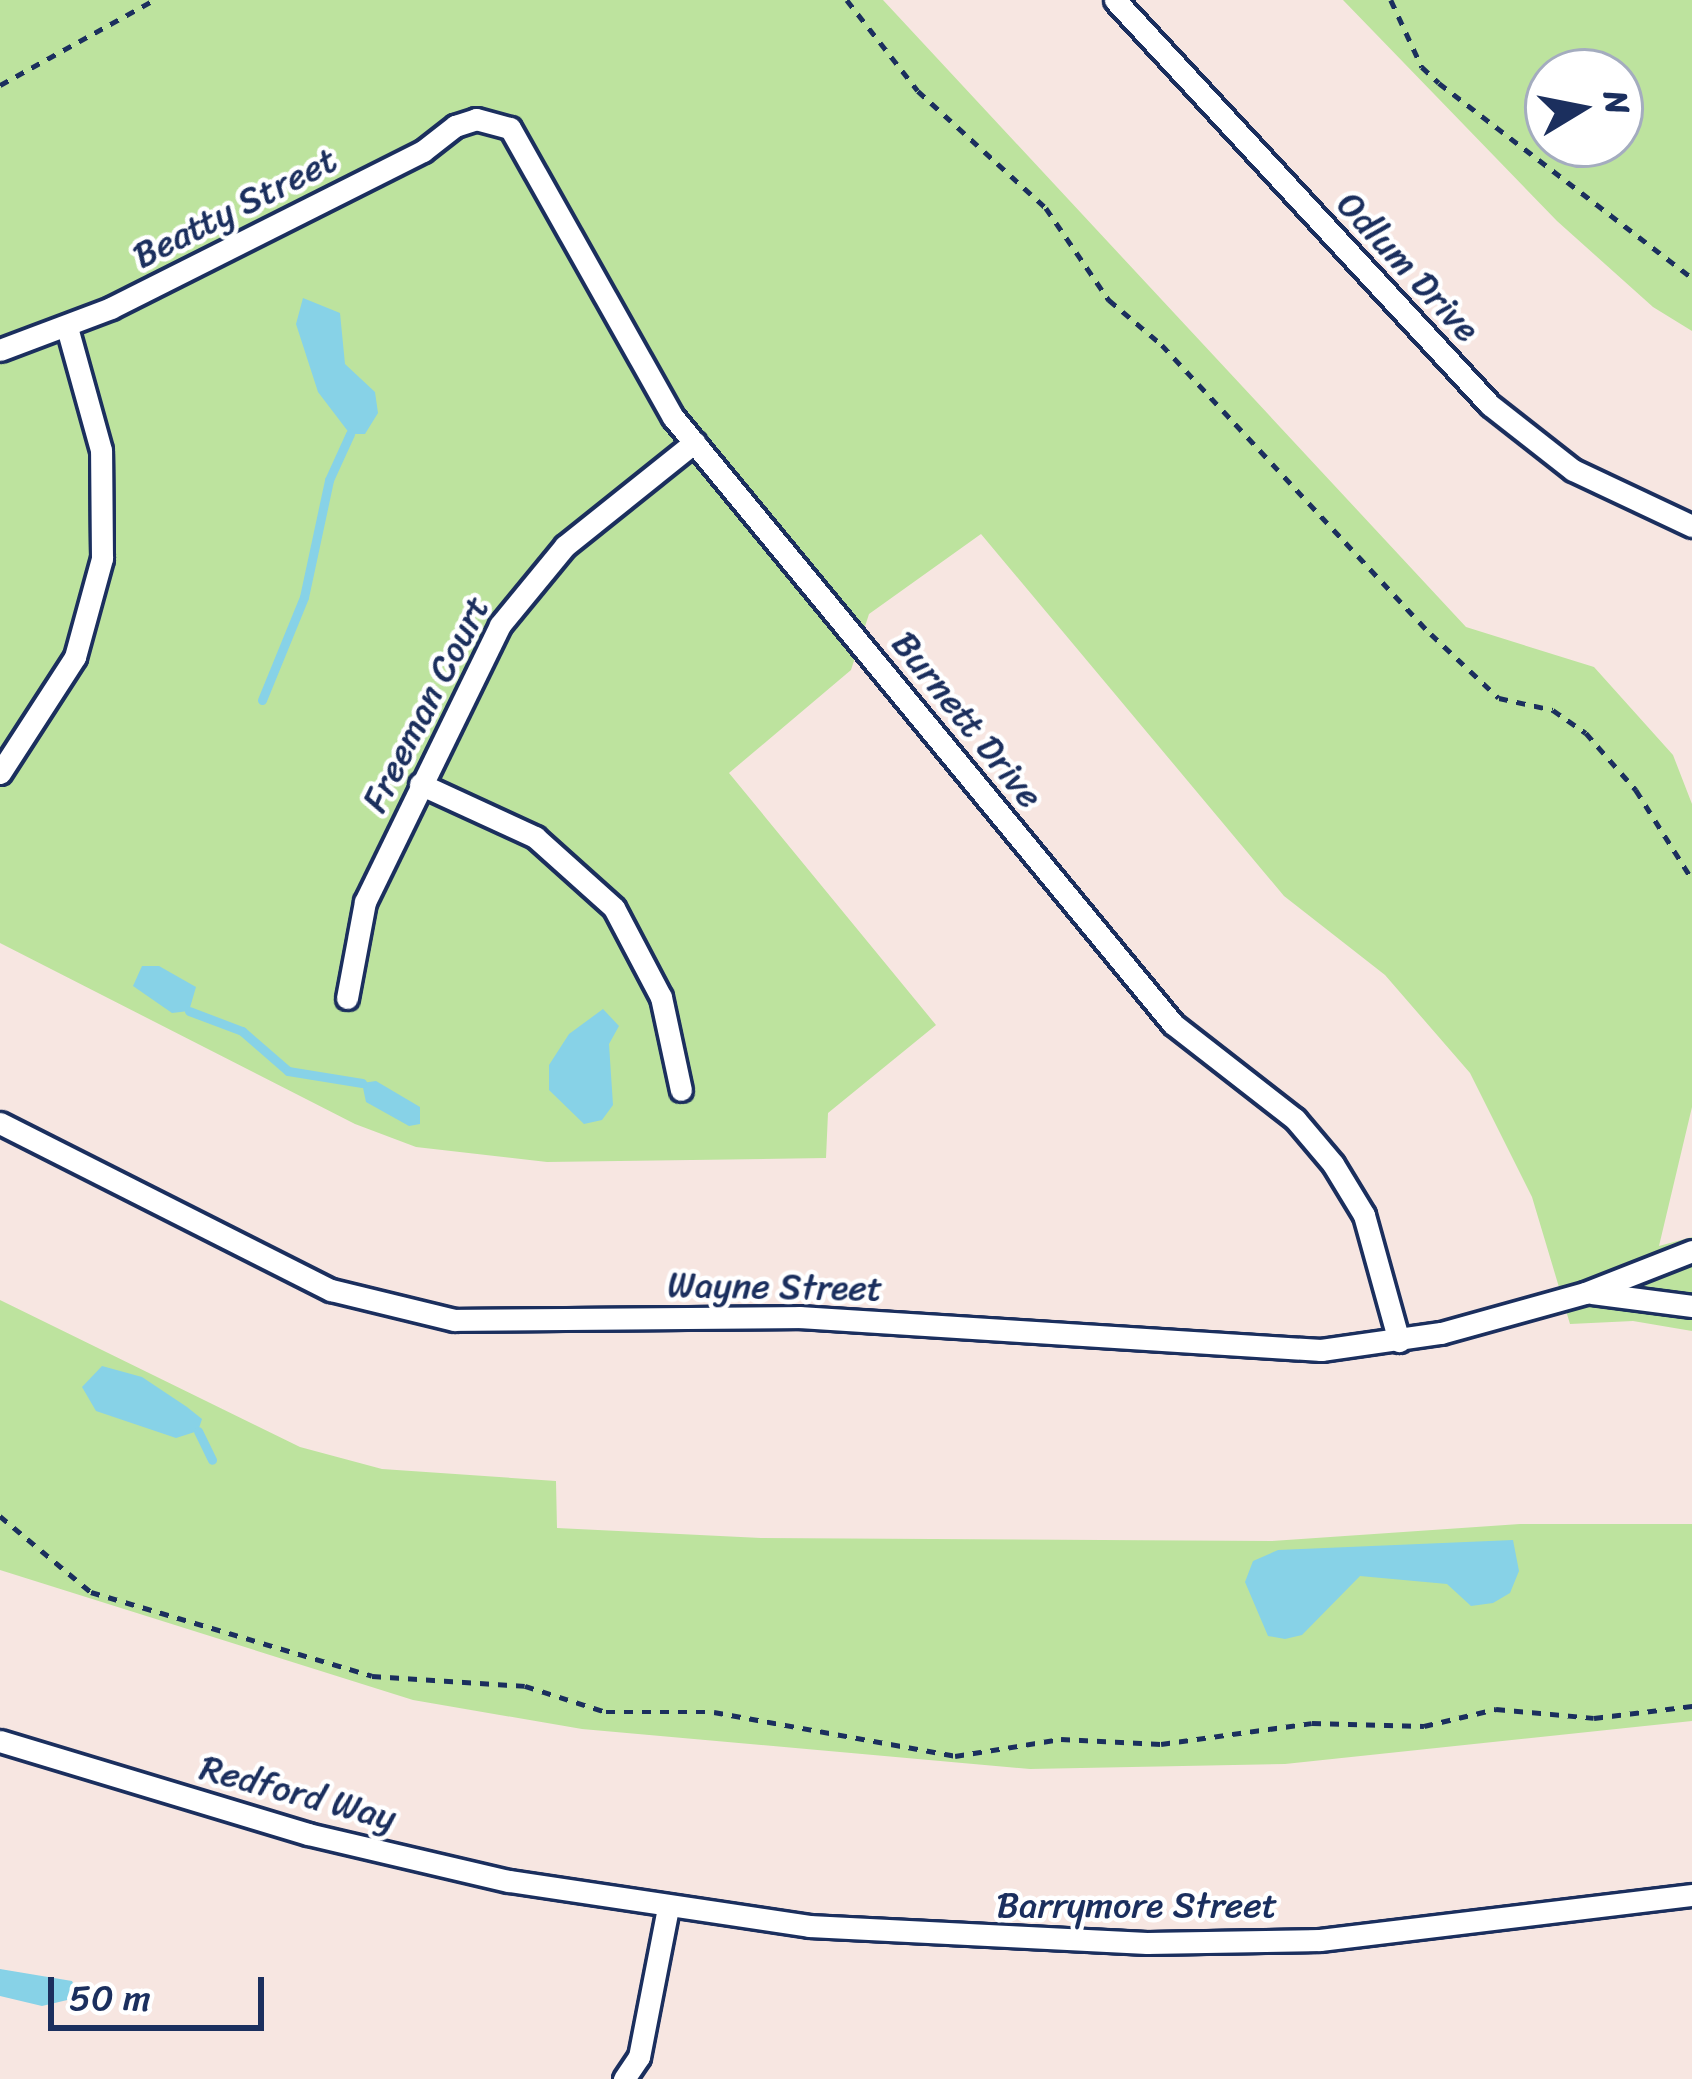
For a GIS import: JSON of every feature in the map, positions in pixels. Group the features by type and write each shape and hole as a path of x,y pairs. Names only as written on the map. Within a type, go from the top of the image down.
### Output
{"street":[{"name":"Odlum Drive","path":"1115,0 1502,416 1573,470 1692,526"},
{"name":"Beatty Street","path":"0,350 67,327 423,151 455,126 494,122"},
{"name":"Burnett Drive","path":"494,122 520,137 653,391 1173,1024 1295,1119 1333,1164 1364,1215 1400,1341"},
{"path":"0,773 75,657 102,558 101,450 67,327"},
{"name":"Freeman Court","path":"346,998 364,902 520,595 565,546 695,442"},
{"path":"420,784 535,837 614,908 661,997 681,1090"},
{"name":"Wayne Street","path":"0,1123 331,1290 422,1316 799,1317 1321,1350 1400,1341 1585,1293 1692,1251"},
{"name":"Wayne Street","path":"1585,1293 1692,1306"},
{"name":"Redford Way","path":"0,1742 308,1834 582,1893"},
{"name":"Barrymore Street","path":"582,1893 668,1908 937,1936 1147,1942 1320,1940 1692,1895"},
{"path":"624,2079 639,2057 668,1908"}],"path":[{"path":"0,85 154,0"},
{"path":"847,0 918,91 1046,208 1109,300 1162,345 1431,634 1499,698 1569,718 1618,767 1692,879"},
{"path":"1390,0 1422,67 1439,83 1692,278"},
{"path":"0,1516 91,1592 372,1676 526,1686 606,1712 714,1712 956,1756 1060,1739 1161,1744 1297,1724 1424,1726 1496,1709 1594,1718 1692,1706"}],"green space":[{"path":"0,0 883,0 1466,627 1594,667 1673,755 1692,804 1692,1107 1659,1246 1692,1237 1692,1331 1633,1321 1570,1324 1532,1197 1470,1073 1385,975 1284,896 981,534 869,614 851,670 729,773 936,1025 828,1113 826,1158 547,1162 416,1147 355,1124 0,943"},
{"path":"1343,0 1692,0 1692,331 1653,307 1557,221"},
{"path":"0,1300 300,1447 382,1469 556,1481 557,1528 761,1538 1272,1541 1520,1524 1692,1524 1692,1721 1285,1764 1030,1769 582,1729 413,1700 0,1570"}],"water":[{"path":"303,298 340,313 345,364 375,392 378,413 365,434 350,434 318,392 296,324"},
{"path":"142,966 159,966 196,987 189,1011 172,1013 133,986"},
{"path":"603,1009 619,1026 609,1044 613,1105 602,1120 584,1124 549,1090 549,1065 569,1034"},
{"path":"376,1081 420,1107 420,1124 409,1126 366,1102 362,1083"},
{"path":"102,1366 142,1377 187,1407 202,1419 198,1431 176,1438 96,1411 82,1387"},
{"path":"1513,1540 1519,1571 1510,1593 1493,1603 1471,1606 1447,1584 1360,1576 1302,1635 1285,1639 1268,1636 1245,1582 1253,1561 1278,1550"},
{"path":"0,1969 72,1981 80,1997 42,2006 0,1996"}],"waterway":[{"path":"262,700 304,597 329,480 350,434"},
{"path":"189,1011 242,1031 288,1071 362,1083"},
{"path":"198,1431 212,1460"}]}
